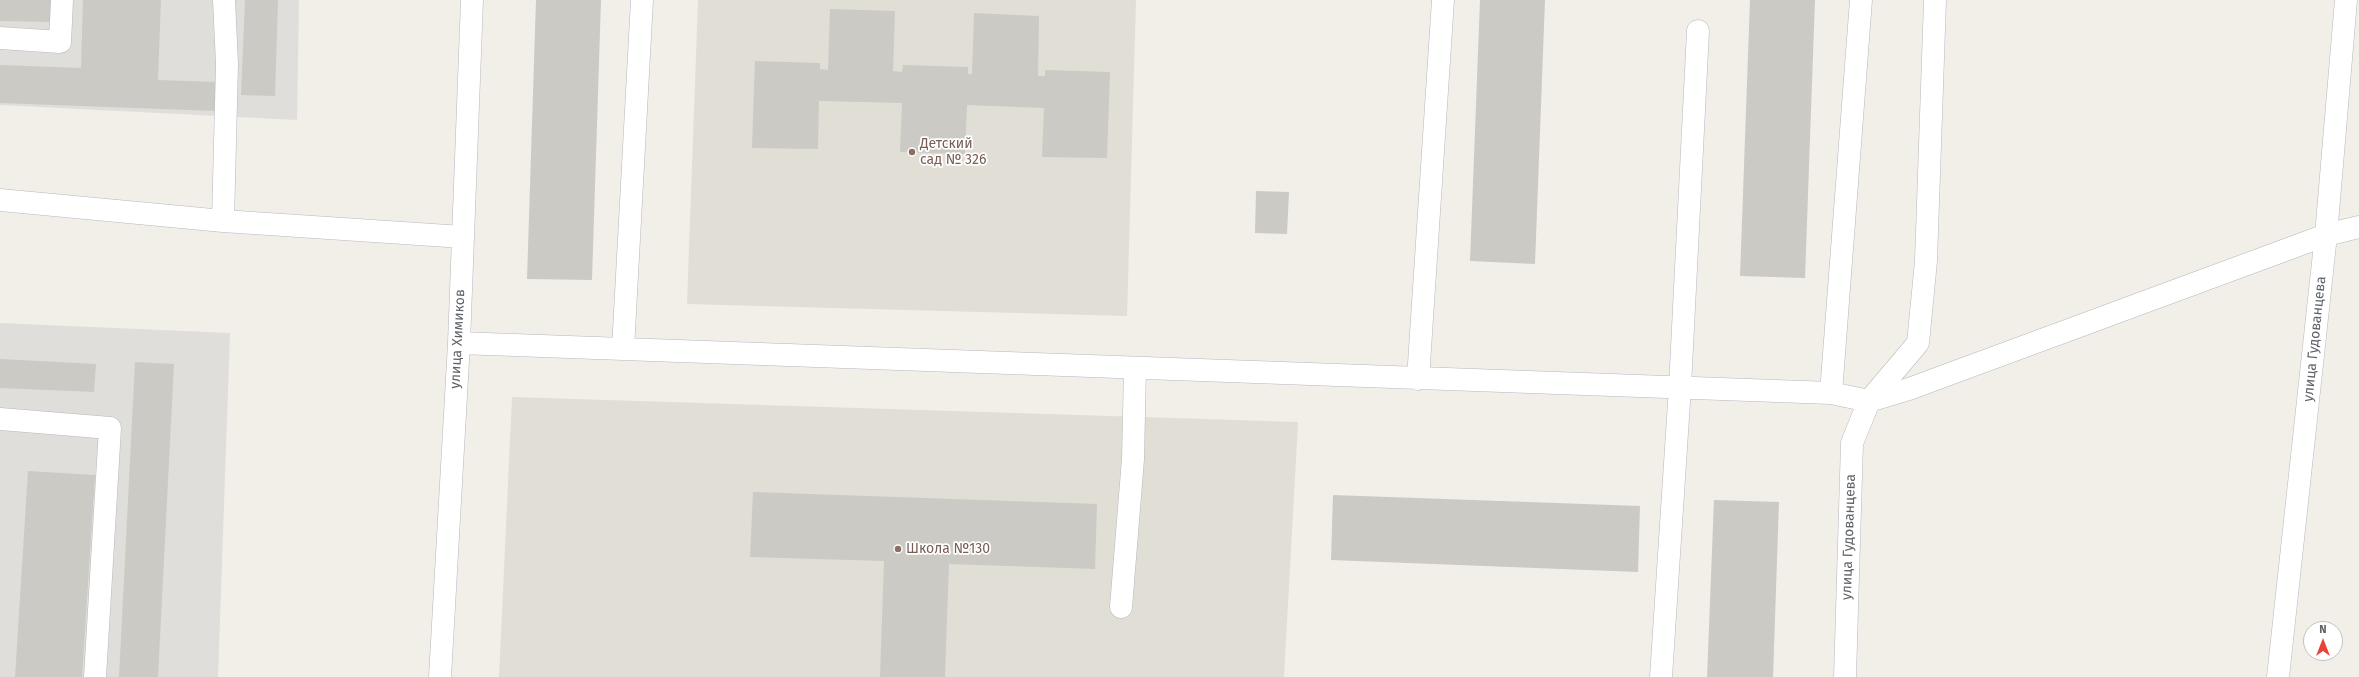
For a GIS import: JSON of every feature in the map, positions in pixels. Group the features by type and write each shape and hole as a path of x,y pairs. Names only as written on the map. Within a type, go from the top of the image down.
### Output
{"street":[{"path":"0,38 60,42 62,0"},
{"path":"223,221 227,64 224,0"},
{"name":"улица Химиков","path":"440,677 459,343 472,0"},
{"path":"624,349 642,0"},
{"path":"1418,379 1443,0"},
{"path":"1831,392 1861,0"},
{"name":"улица Гудованцева","path":"1845,677 1852,443 1869,401 1918,343 1926,261 1935,0"},
{"name":"улица Гудованцева","path":"2278,677 2326,235 2346,0"},
{"path":"1662,677 1680,388 1698,31"},
{"path":"0,200 223,221 463,237"},
{"path":"459,343 1418,379 1831,392 1869,401 1917,386 2326,235 2359,227"},
{"path":"1121,607 1133,459 1135,368"},
{"path":"0,419 110,428 95,677"}],"shaded area":[{"path":"0,0 299,0 297,120 0,105"},
{"name":"Детский сад № 326","path":"698,0 1136,0 1127,316 687,304"},
{"path":"0,323 230,333 218,677 0,677"},
{"name":"Школа №130","path":"512,397 1298,422 1284,677 499,677"}],"building":[{"path":"0,0 52,0 52,22 0,21"},
{"path":"83,0 161,0 158,80 218,82 217,111 0,103 0,65 81,68"},
{"path":"245,0 278,0 275,96 241,95"},
{"path":"536,0 601,0 592,280 527,279"},
{"path":"1480,0 1545,0 1535,264 1470,261"},
{"path":"1750,0 1815,0 1805,278 1740,276"},
{"path":"830,9 895,11 893,71 902,72 903,65 968,67 968,74 972,74 974,13 1039,16 1038,76 1045,76 1045,70 1110,72 1107,158 1042,157 1044,108 967,105 965,154 900,152 902,103 819,101 818,149 752,148 755,61 820,63 820,69 828,70"},
{"path":"1256,191 1289,192 1287,234 1255,233"},
{"path":"0,359 96,364 94,392 0,388"},
{"path":"135,362 174,364 158,677 119,677"},
{"path":"28,471 95,475 82,677 15,677"},
{"path":"753,492 1097,504 1095,569 949,564 945,677 880,677 884,561 750,557"},
{"path":"1333,495 1640,506 1638,572 1331,560"},
{"path":"1714,500 1779,502 1773,677 1707,677"}],"place":[{"name":"Детский сад № 326","path":"912,152"},
{"name":"Школа №130","path":"898,549"}]}
